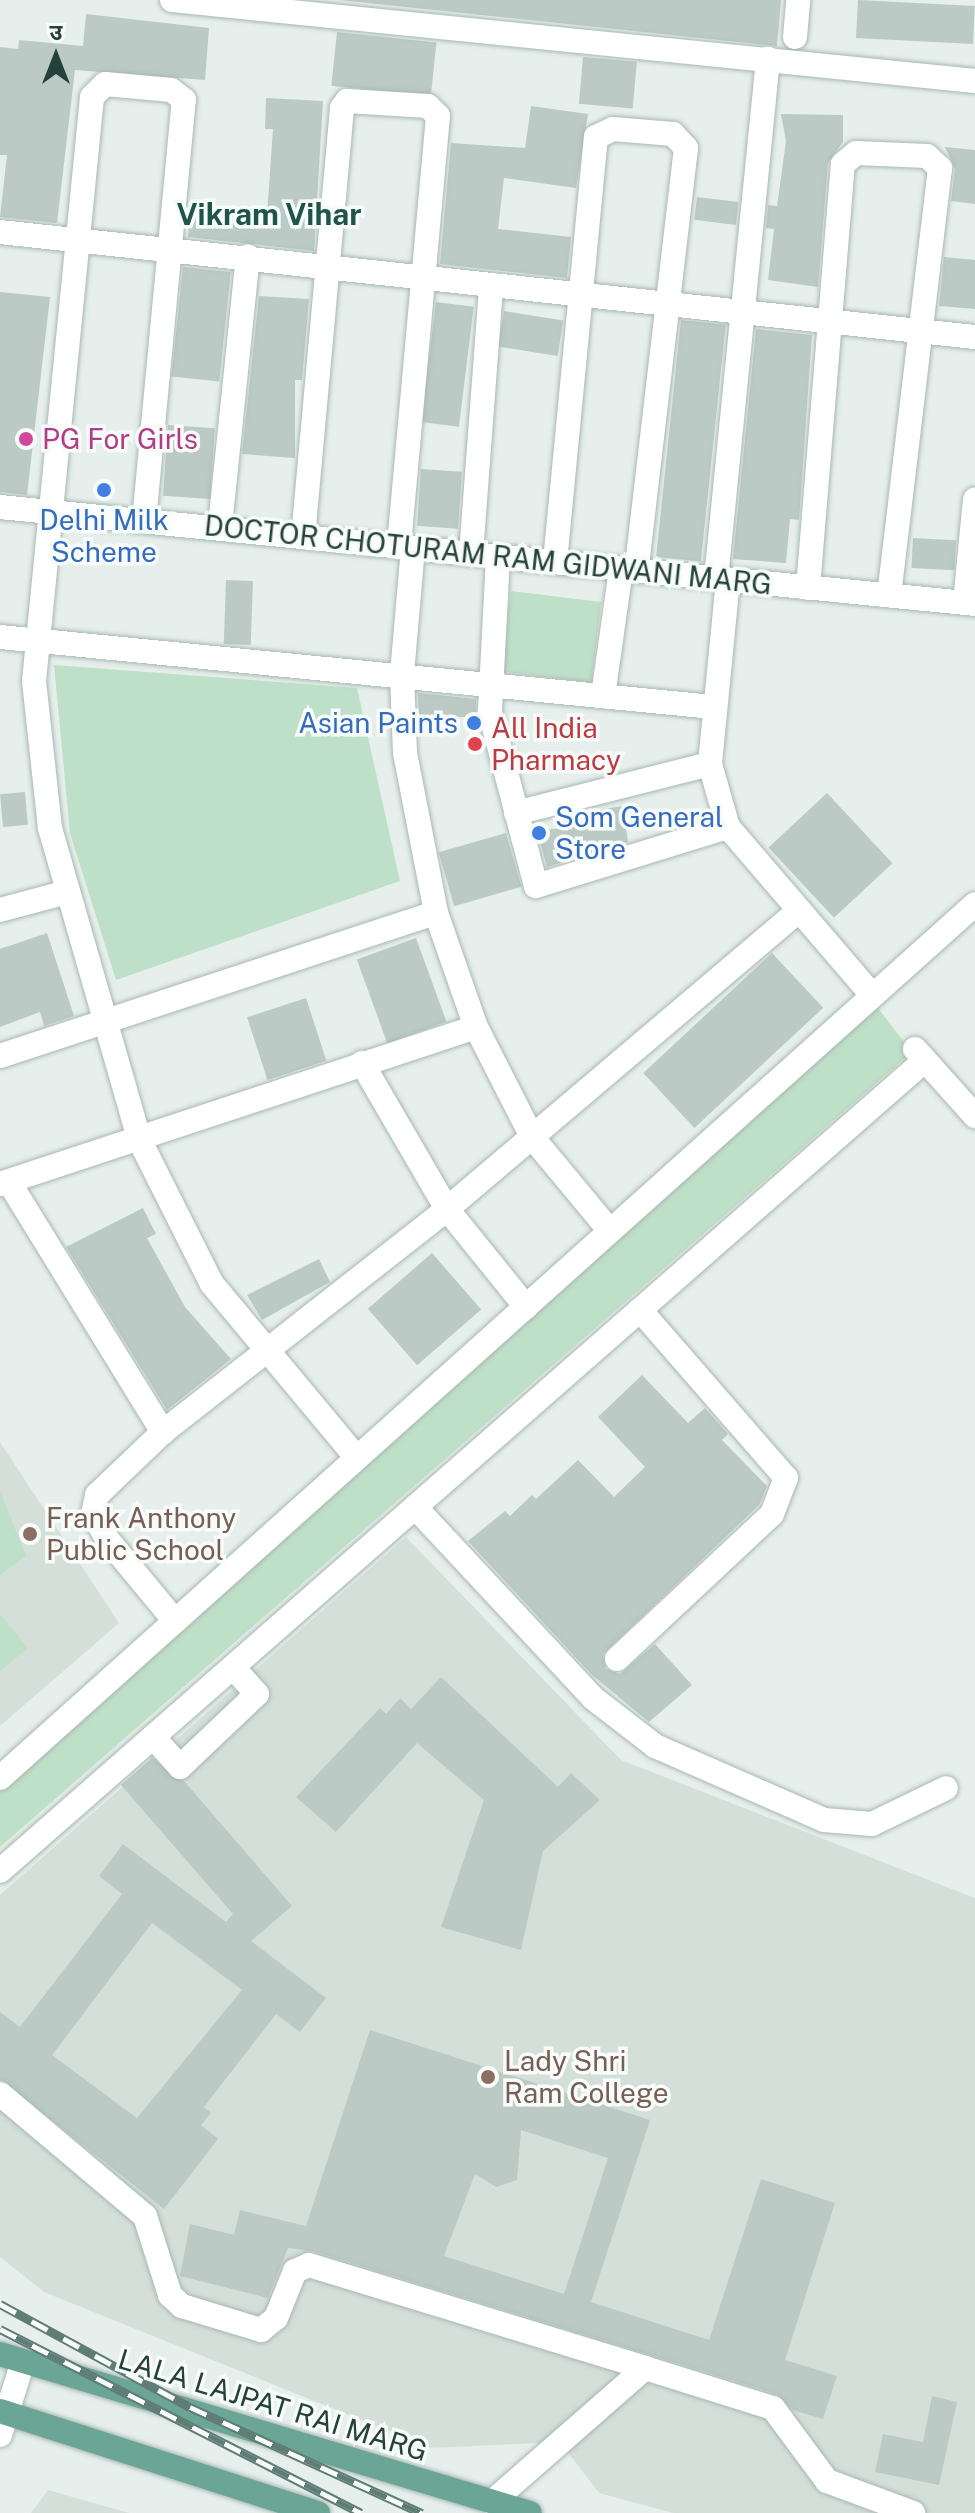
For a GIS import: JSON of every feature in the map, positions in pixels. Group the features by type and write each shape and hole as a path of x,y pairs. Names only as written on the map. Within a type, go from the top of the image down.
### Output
{"main road":[{"name":"LALA LAJPAT RAI MARG","path":"7,2360 530,2513"},
{"path":"4,2420 318,2513"}],"street":[{"path":"172,0 975,81"},
{"path":"795,37 798,0"},
{"path":"768,59 742,312 710,764 728,827 872,995"},
{"path":"144,521 185,105 171,90 105,84 94,90 37,642 34,681 48,814 104,1024 140,1141 212,1284 262,1353 357,1458"},
{"path":"303,537 344,104 428,106 438,116 406,547 402,675 405,753 436,913 476,1027 532,1137 610,1231"},
{"path":"555,562 596,137 613,129 673,134 686,148 668,304 629,570 603,696"},
{"path":"808,588 843,164 856,153 927,156 940,168 889,595"},
{"path":"0,232 171,251 248,256 975,337"},
{"path":"220,526 248,256"},
{"path":"471,554 491,285"},
{"path":"970,604 975,499"},
{"name":"DOCTOR CHOTURAM RAM GIDWANI MARG","path":"0,507 220,526 970,604"},
{"path":"498,557 487,684 536,886 728,827"},
{"path":"0,637 713,707"},
{"path":"516,813 710,764"},
{"path":"0,910 67,892"},
{"path":"0,1778 975,904"},
{"path":"175,1621 93,1514 97,1495 163,1432 447,1209 798,911"},
{"path":"0,1056 436,913"},
{"path":"163,1432 4,1183 140,1141 362,1063 476,1027"},
{"path":"0,1871 640,1310 920,1054 975,1116"},
{"path":"362,1063 447,1209 526,1307"},
{"path":"617,1659 772,1514 786,1478 640,1310"},
{"path":"415,1507 593,1698 655,1746 838,1822 872,1824 946,1788"},
{"path":"153,1737 180,1767 257,1694 233,1667"},
{"path":"0,2094 145,2216 170,2295 182,2306 261,2330 276,2318 295,2271 309,2265 773,2408 827,2481 913,2513"},
{"path":"4,2420 7,2360"},
{"path":"492,2502 645,2368"}],"shaded area":[{"name":"Frank Anthony Public School","path":"0,1442 119,1623 0,1726"},
{"name":"Lady Shri Ram College","path":"406,1537 621,1760 975,1898 975,2513 673,2513 599,2493 560,2442 431,2448 44,2292 0,2257 0,1895"},
{"path":"48,2490 129,2513 31,2513"}],"green space":[{"path":"511,591 601,602 591,682 501,671"},
{"path":"54,665 357,688 400,881 116,980 70,833"},
{"path":"870,998 912,1052 0,1847 0,1786"},
{"path":"0,1491 26,1556 0,1575"},
{"path":"0,1614 28,1648 0,1671"}],"building":[{"path":"339,0 781,0 777,46"},
{"path":"858,0 975,6 973,44 856,38"},
{"path":"86,14 209,28 205,80 75,70 57,223 0,217 7,155 0,155 0,47 18,49 19,40 83,46"},
{"path":"337,32 436,42 431,96 331,86"},
{"path":"583,57 637,62 633,109 579,104"},
{"path":"266,98 323,101 314,251 188,237 190,209 267,215 273,129 265,129"},
{"path":"531,106 588,114 576,188 504,178 498,229 571,237 567,278 440,264 451,143 525,148"},
{"path":"781,114 843,115 843,142 828,163 818,287 768,280 774,229 766,228 768,205 777,206 786,141"},
{"path":"945,147 975,150 975,204 951,201 955,169"},
{"path":"697,197 739,202 736,225 694,220"},
{"path":"944,257 975,260 975,309 939,306"},
{"path":"183,267 231,272 219,381 172,376"},
{"path":"0,292 50,297 27,495 0,492"},
{"path":"259,296 309,299 302,380 295,380 295,458 242,454"},
{"path":"436,302 474,307 459,427 421,422"},
{"path":"504,311 563,320 558,356 498,347"},
{"path":"681,320 726,325 701,561 656,557"},
{"path":"756,329 812,335 799,520 790,519 786,563 733,559"},
{"path":"168,425 215,428 210,499 163,496"},
{"path":"421,469 462,472 458,529 417,526"},
{"path":"913,538 956,540 954,570 911,568"},
{"path":"226,580 253,581 251,645 224,644"},
{"path":"418,693 476,699 476,717 419,717"},
{"path":"25,792 28,825 3,827 0,794"},
{"path":"827,793 892,863 834,918 768,848"},
{"path":"623,806 628,842 547,867 537,831 585,825 583,812"},
{"path":"506,833 521,887 454,906 439,852"},
{"path":"47,933 74,1016 44,1026 40,1012 0,1027 0,949"},
{"path":"416,938 446,1022 387,1043 357,960"},
{"path":"772,953 823,1008 694,1128 643,1073"},
{"path":"306,998 326,1061 267,1080 247,1017"},
{"path":"143,1208 156,1234 147,1238 185,1307 231,1359 167,1410 66,1247"},
{"path":"432,1253 481,1310 417,1365 368,1309"},
{"path":"319,1259 330,1282 262,1320 247,1295"},
{"path":"642,1375 688,1423 705,1408 728,1434 722,1440 767,1486 759,1505 603,1654 606,1669 620,1674 655,1644 692,1685 649,1722 591,1674 468,1541 505,1511 510,1516 532,1495 536,1499 578,1460 614,1497 645,1467 598,1417"},
{"path":"441,1677 558,1787 571,1773 600,1800 543,1851 521,1950 441,1927 484,1800 417,1743 336,1832 296,1797 380,1708 386,1714 400,1698 411,1709"},
{"path":"152,1758 184,1781 292,1906 251,1941 326,1998 300,2032 276,2014 204,2107 211,2113 201,2125 218,2139 164,2209 0,2079 0,2012 20,2027 122,1894 99,1876 123,1844 226,1922 233,1914 121,1785","holes":["152,1923 242,1990 137,2118 52,2055"]},
{"path":"370,2030 650,2120 591,2302 709,2340 761,2179 835,2203 785,2360 837,2376 823,2419 793,2410 777,2394 313,2251 288,2248 268,2298 180,2276 190,2224 234,2235 240,2210 306,2226","holes":["521,2130 608,2158 564,2294 444,2256 475,2174 496,2187 517,2180"]},
{"path":"932,2396 957,2402 939,2485 875,2472 883,2434 923,2442"}],"railway":[{"path":"0,2304 190,2407 422,2513"},
{"path":"0,2329 361,2513"}],"place":[{"name":"PG For Girls","path":"26,439"},
{"name":"Delhi Milk Scheme","path":"104,490"},
{"name":"Asian Paints","path":"474,723"},
{"name":"All India Pharmacy","path":"475,744"},
{"name":"Som General Store","path":"539,833"},
{"name":"Frank Anthony Public School","path":"30,1534"},
{"name":"Lady Shri Ram College","path":"488,2077"}],"district":[{"name":"Vikram Vihar","path":"269,214"}]}
